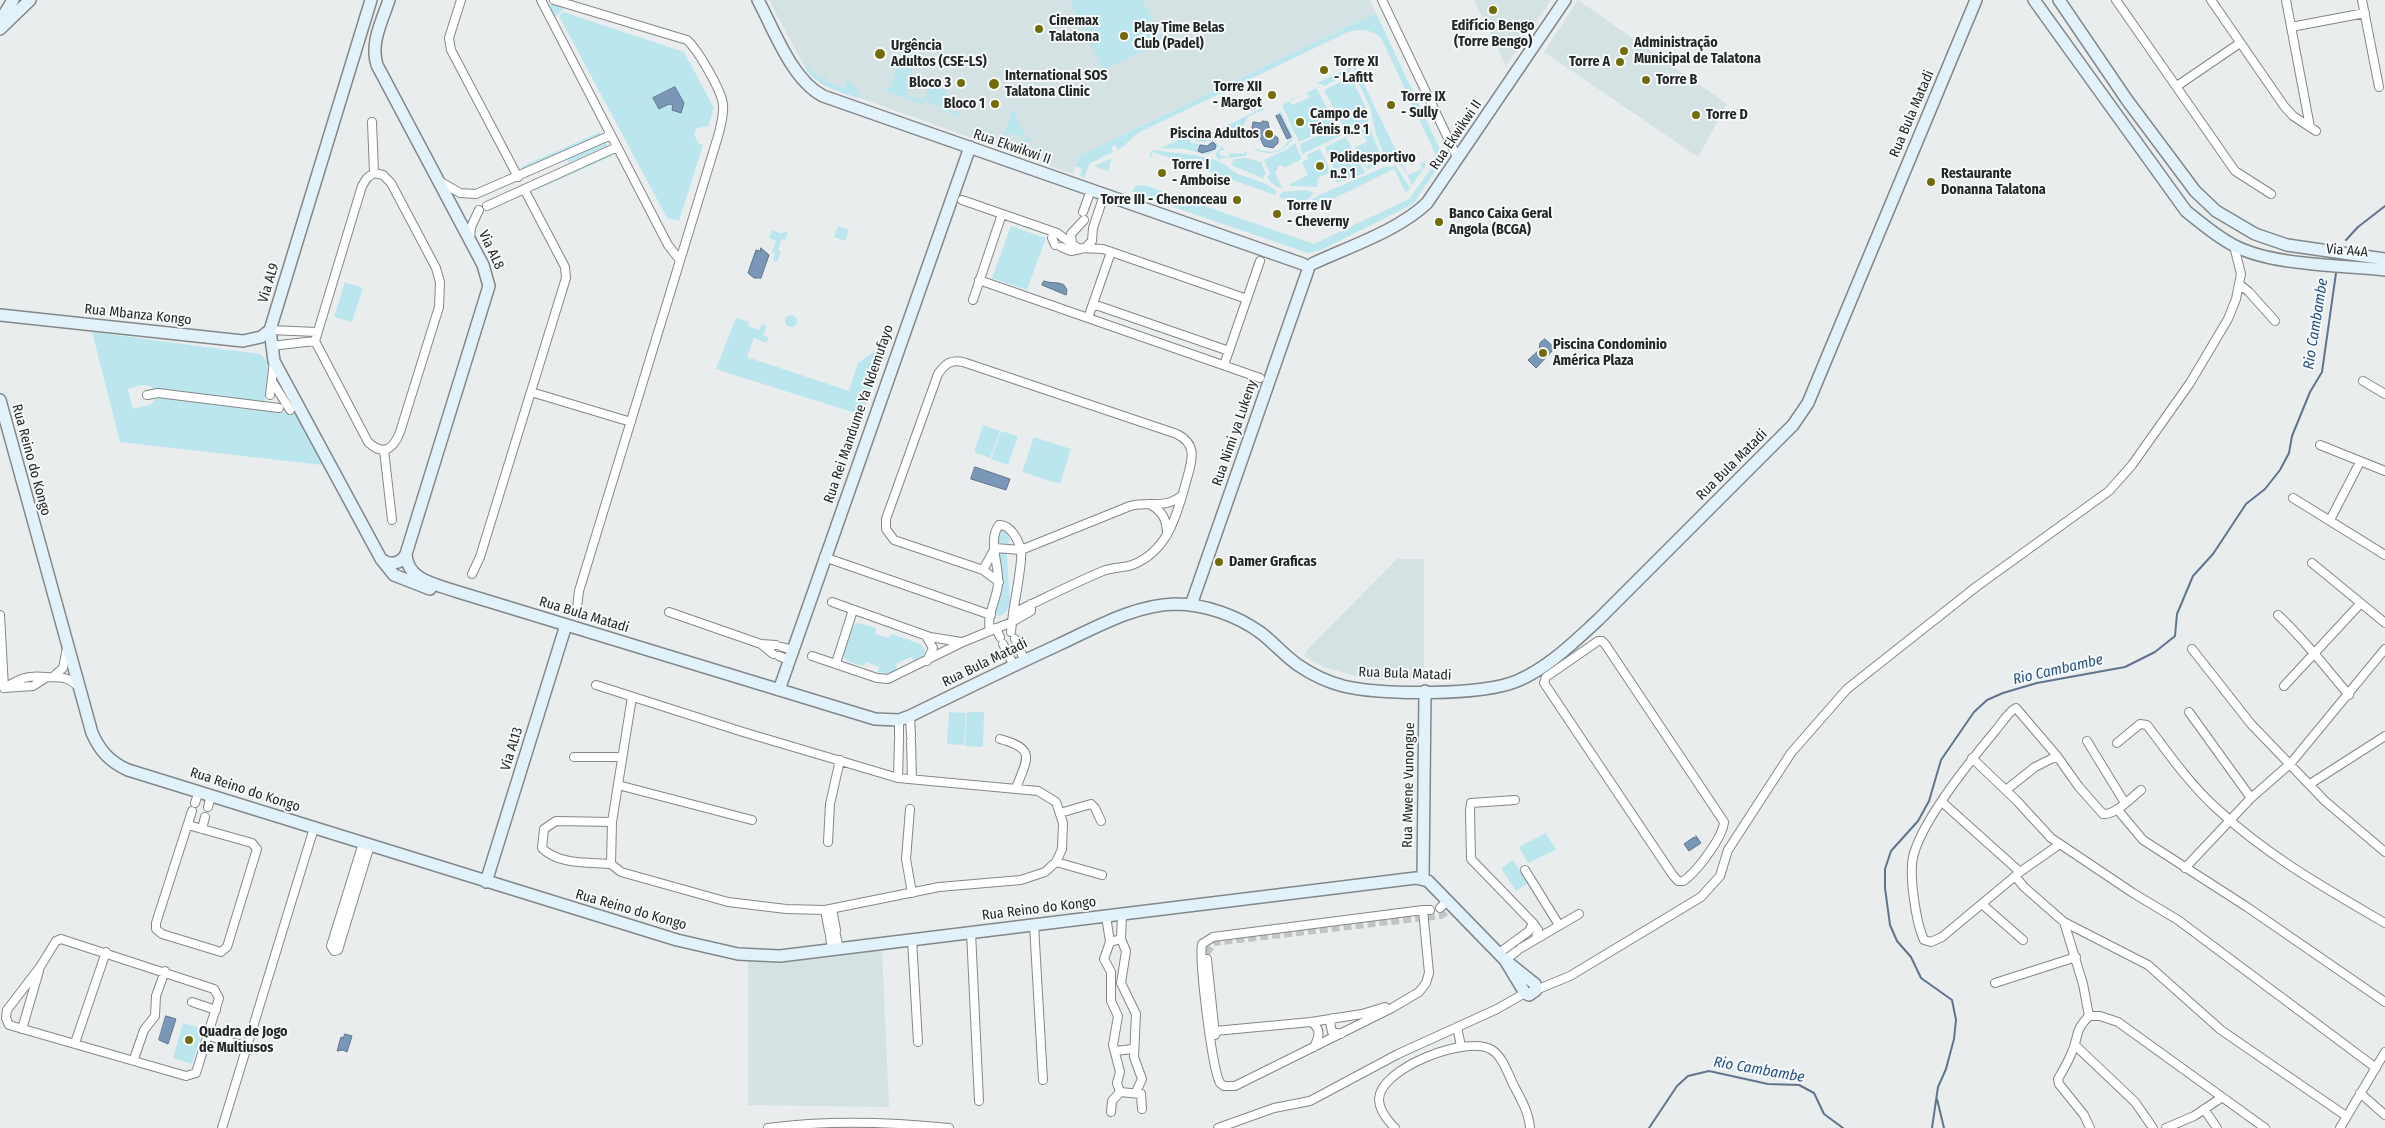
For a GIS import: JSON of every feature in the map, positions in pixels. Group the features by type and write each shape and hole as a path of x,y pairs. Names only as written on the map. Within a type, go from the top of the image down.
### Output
{"street":[{"path":"0,21 13,0"},
{"path":"0,29 30,0"},
{"name":"Via AL9","path":"371,0 270,330 274,361 289,410 381,559"},
{"name":"Via AL8","path":"389,0 374,44 377,65 471,241 486,272 489,286 406,554"},
{"path":"461,0 449,38 451,50 518,177"},
{"path":"541,0 668,245 679,259"},
{"path":"554,0 687,40 696,50 722,96 724,113 579,591 577,608"},
{"name":"Rua Ekwikwi II","path":"758,0 797,73 814,91 1308,266 1397,224 1417,212 1437,190 1565,0"},
{"path":"1382,0 1458,159"},
{"name":"Rua Bula Matadi","path":"406,554 412,573 455,592 876,719 899,720 910,716 1132,612 1155,607 1190,606 1216,611 1239,620 1261,633 1298,665 1315,675 1342,686 1371,690 1425,691 1468,690 1500,686 1529,675 1563,651 1605,613 1766,452 1802,413 1976,0"},
{"name":"Via A4A","path":"2034,0 2186,211 2234,246 2267,257 2306,262 2385,266"},
{"path":"2059,0 2127,100 2202,199 2216,211 2255,234 2287,245 2385,266"},
{"path":"2116,0 2236,171 2271,194"},
{"path":"2211,0 2284,106 2293,116 2313,129 2303,98 2286,0"},
{"path":"2362,0 2379,87"},
{"path":"2291,27 2365,12"},
{"path":"2057,33 2064,37 2072,35 2074,22"},
{"path":"358,41 362,52 371,51 374,44"},
{"path":"2177,86 2240,42"},
{"path":"2284,106 2290,111 2298,109 2302,105 2303,98"},
{"path":"372,122 374,173"},
{"path":"437,178 449,188 470,195 484,192 611,135"},
{"path":"471,241 471,227 483,208 617,147"},
{"name":"Rua Rei Mandume Ya Ndemufayo","path":"779,690 782,652 824,557 970,147"},
{"path":"544,166 549,177"},
{"path":"374,173 383,175 391,183 436,268 440,294 439,307 400,432 391,447 384,450 374,448 363,435 315,341 316,332 362,186 367,178 374,173"},
{"path":"472,574 480,557 565,284 566,272 524,188"},
{"path":"1072,244 1070,238 1096,192"},
{"path":"1083,249 1090,244 1092,236 1096,192"},
{"path":"2186,211 2197,212 2201,208 2202,199"},
{"path":"962,200 1055,232 1083,249"},
{"path":"972,300 1002,214"},
{"path":"1055,232 1087,228 1103,249"},
{"path":"1055,232 1052,238 1058,246 1071,251 1103,249 1247,299"},
{"path":"1218,1128 1274,1108 1310,1101 1398,1054 1497,1009 1525,993 1529,995 1536,990 1570,976 1701,897 1720,876 1728,850 1791,753 1847,689 1976,587 2109,491 2132,465 2190,383 2228,319 2240,284 2240,268 2234,246"},
{"path":"1088,318 1111,252"},
{"path":"1224,366 1260,261"},
{"name":"Rua Nimi ya Lukeny","path":"1190,606 1308,266"},
{"path":"979,280 1260,378"},
{"path":"2240,284 2275,321"},
{"path":"1093,304 1229,351"},
{"name":"Rua Mbanza Kongo","path":"0,315 243,341 262,337 270,330"},
{"path":"270,330 316,332"},
{"path":"271,346 315,341"},
{"path":"270,401 274,361"},
{"path":"999,582 983,570 904,544 890,537 886,529 886,519 938,374 943,367 952,361 963,362 1185,438 1193,452 1182,496 1167,537 1154,552 1141,561 1104,571 1013,613"},
{"path":"272,381 289,410"},
{"path":"2362,381 2385,394"},
{"path":"531,392 631,422"},
{"path":"147,395 158,394 270,401 289,410"},
{"name":"Rua Reino do Kongo","path":"0,400 92,734 109,760 128,770 668,938 738,954 780,956 1408,879 1423,879"},
{"path":"2320,445 2385,471"},
{"path":"384,450 392,520"},
{"path":"2330,520 2360,462"},
{"path":"995,548 1021,550 1130,506 1147,503 1169,503 1182,496"},
{"path":"2293,498 2385,555"},
{"path":"1147,503 1157,508 1165,517 1167,537"},
{"path":"1014,666 1002,641 988,622 999,582 995,548 999,525 1006,525 1010,528 1021,550 1012,622 1013,636 1025,661"},
{"path":"983,570 995,548"},
{"path":"381,559 386,563 397,563 406,554"},
{"path":"824,557 991,615"},
{"name":"Rua Bula Matadi","path":"381,559 389,570 400,578 437,590 455,592"},
{"path":"2312,563 2385,623"},
{"path":"832,602 939,640 963,642"},
{"path":"812,656 877,678 888,679 963,642 1012,622 1031,611 1031,604"},
{"path":"2284,686 2360,604"},
{"path":"836,663 853,610"},
{"path":"669,612 782,652"},
{"path":"0,615 2,688 30,675 68,679 79,687"},
{"path":"2278,615 2306,642 2349,695"},
{"name":"Via AL13","path":"486,882 566,625"},
{"path":"924,635 934,648 927,661"},
{"path":"1598,641 1603,642 1723,819 1723,828 1708,854 1683,881 1678,881 1672,874 1544,683 1546,677 1571,662 1598,641"},
{"path":"51,676 63,668 67,644"},
{"path":"2192,649 2250,724 2354,827 2385,852"},
{"path":"2185,868 2251,798 2291,763 2385,649"},
{"path":"1563,651 1571,662"},
{"path":"596,685 898,778 1038,791 1056,802 1064,835 1062,849 1056,862 1045,872 1021,880 939,887 828,909 786,909 728,902 636,877 621,872 611,864 558,859 548,855 542,848 544,829 556,820 612,822"},
{"name":"Rua Mwene Vunongue","path":"1423,879 1425,691"},
{"path":"611,864 612,822 632,697"},
{"path":"2060,844 2017,874 1984,905 1942,938 1932,942 1924,940 1921,934 1912,880 1913,858 1919,841 1942,802 1972,758 2016,708 2101,812 2108,814 2141,790"},
{"path":"2189,712 2251,798"},
{"path":"910,716 912,779"},
{"path":"898,778 899,720"},
{"path":"2117,743 2140,724 2147,725 2202,794 2230,820 2281,861 2385,923"},
{"path":"899,736 911,737"},
{"path":"2310,784 2385,736"},
{"path":"1000,739 1020,745 1026,752 1026,761 1016,788"},
{"path":"2087,741 2125,803"},
{"path":"2006,790 2036,767 2057,756"},
{"path":"574,757 622,757"},
{"path":"1972,758 2006,790 2046,834 2133,893 2178,920 2376,1068"},
{"path":"828,842 830,804 840,760"},
{"path":"898,768 912,769"},
{"path":"618,785 752,820"},
{"path":"188,825 252,843 256,849 227,947 221,952 162,934 156,929 156,924 193,807 199,791"},
{"path":"208,808 211,795"},
{"path":"1515,800 1472,803 1470,810 1471,859 1533,923 1538,930 1536,938"},
{"path":"1942,802 2017,874 2024,887 2064,922 2148,965 2221,1030 2346,1116"},
{"path":"1060,813 1091,804 1101,821"},
{"path":"910,809 906,851 912,892"},
{"path":"2117,809 2136,834 2247,907 2385,1002"},
{"path":"202,829 205,817"},
{"path":"222,1128 314,828"},
{"path":"366,844 338,948 334,951 331,946 366,844"},
{"path":"1056,862 1102,875"},
{"path":"1525,870 1559,925"},
{"path":"1423,879 1444,904 1535,984 1536,990"},
{"path":"1984,905 2023,940"},
{"path":"828,909 836,949"},
{"path":"1215,1031 1311,1022 1376,1010 1416,989 1422,980 1424,972 1424,910"},
{"path":"1424,910 1429,972 1426,983 1420,992 1341,1034 1235,1086 1224,1086 1218,1079 1210,1037 1201,955 1202,944 1206,940 1213,937 1424,910"},
{"path":"1122,914 1121,939 1126,951 1121,984 1136,1014 1135,1063 1142,1079 1136,1092"},
{"path":"1502,956 1521,948 1579,914"},
{"path":"1106,916 1110,942 1104,959 1110,972 1110,1001 1118,1016 1118,1024 1113,1038 1120,1072 1117,1085 1120,1092"},
{"path":"2064,922 2076,957 2089,1016"},
{"path":"1502,956 1517,939 1529,931 1533,923"},
{"path":"1034,925 1043,1080"},
{"path":"971,932 979,1101"},
{"path":"60,938 106,952 214,989 219,998 216,1010 198,1070 190,1076 9,1025 7,1022 7,1010 40,967 56,941 60,938"},
{"path":"1110,942 1121,939"},
{"path":"1517,939 1521,948"},
{"path":"912,940 918,1042"},
{"path":"75,1043 106,952"},
{"path":"1206,954 1215,1031 1212,1041"},
{"path":"1502,956 1525,993"},
{"path":"1996,983 2076,957"},
{"path":"22,1029 40,967"},
{"path":"134,1059 144,1030 155,1016 156,996 165,971"},
{"path":"192,1002 216,1010"},
{"path":"2089,1016 2077,1031 2075,1045 2058,1079 2058,1084 2084,1115 2090,1128"},
{"path":"2089,1016 2100,1016 2118,1022 2265,1128"},
{"path":"1333,1018 1330,1022 1332,1032 1341,1034"},
{"path":"1311,1022 1318,1028 1319,1032 1314,1047"},
{"path":"1457,1027 1461,1046"},
{"path":"208,1036 246,1046"},
{"path":"2075,1045 2136,1102 2152,1126 2141,1128"},
{"path":"1395,1128 1388,1122 1380,1107 1379,1097 1384,1086 1406,1068 1437,1053 1461,1046 1486,1047 1499,1056 1527,1114 1530,1128"},
{"path":"1115,1051 1134,1049"},
{"path":"2340,1128 2385,1052"},
{"path":"1111,1112 1112,1101 1120,1092 1136,1092 1141,1094 1142,1109"},
{"path":"2360,1093 2385,1115"},
{"path":"2166,1128 2204,1109 2221,1098"},
{"path":"2204,1109 2217,1128"},
{"path":"768,1128 839,1124 902,1124 949,1128"}],"shaded area":[{"path":"769,0 1370,0 1376,13 1079,156 1073,174 821,84 807,71"},
{"name":"Play Time Belas Club (Padel)","path":"1069,0 1143,0 1163,42 1103,70"},
{"path":"1474,0 1551,0 1506,66"},
{"path":"1578,0 1727,104 1698,157 1544,52"},
{"path":"555,3 565,7 554,18 549,8 550,5"},
{"path":"563,12 684,52 714,108 708,127 704,126 696,129 694,134 698,143 703,145 679,221 667,218 559,16"},
{"path":"1376,13 1444,158 1413,204 1321,250 1308,253 1132,193 1135,186 1144,185 1314,244 1409,199 1433,166 1435,153 1382,40 1371,32 1362,30 1348,32 1140,132 1118,150 1115,145 1111,146 1113,152 1090,163 1084,178 1080,176 1082,169 1076,166 1079,156"},
{"path":"903,50 918,55 905,94 924,100 930,85 948,91 942,107 924,101 923,104 885,91 886,87 890,88"},
{"path":"808,65 814,74 822,79 824,73 826,74 825,81 845,88 847,81 852,83 859,93 858,98 821,83 810,74 805,67"},
{"path":"1355,66 1408,175 1422,169 1420,164 1424,162 1426,165 1412,185 1401,166 1397,163 1387,162 1376,135 1370,107 1354,74"},
{"path":"1351,67 1350,72 1325,86 1317,83 1268,106"},
{"path":"1351,77 1366,108 1369,120 1346,131 1324,90"},
{"path":"675,87 684,103 681,113 672,110 673,105 669,104 659,109 653,98"},
{"path":"1316,88 1336,125 1299,142 1282,105 1290,101 1292,105 1309,98 1307,93 1301,95"},
{"path":"942,107 961,114 960,117 941,110"},
{"path":"1264,107 1265,109 1248,117 1242,128 1230,134 1227,128 1222,132 1220,129"},
{"path":"1013,110 1019,112 1015,114 1027,138 1031,138 1028,142 1024,142 1025,138 1008,133 1007,136 1004,133"},
{"path":"1281,111 1293,137 1290,143 1280,150 1275,152 1269,153 1252,148 1274,152 1287,143 1291,137 1277,114"},
{"path":"1280,115 1291,137 1287,139 1276,116"},
{"name":"Piscina Adultos","path":"1263,121 1268,122 1270,132 1278,138 1278,143 1273,148 1264,146 1257,131 1252,128 1253,122 1260,123"},
{"path":"1369,123 1383,160 1368,170 1362,162 1364,161 1366,166 1376,161 1372,153 1360,159 1355,147 1367,142 1361,129 1350,132"},
{"path":"1340,125 1344,134 1302,154 1300,144"},
{"path":"1216,131 1219,138 1207,141 1194,141"},
{"path":"600,132 601,135 523,170 521,167"},
{"path":"1188,136 1191,143 1206,145 1198,146 1198,151 1204,153 1185,149 1160,148"},
{"path":"1346,137 1365,173 1337,183 1335,181 1346,176 1344,168 1337,171 1334,169 1325,147"},
{"path":"606,142 607,146 568,163 567,159"},
{"path":"1212,142 1216,142 1219,146 1211,152 1204,153 1211,149 1215,143 1207,146"},
{"path":"1213,142 1216,145 1215,149 1202,153 1198,151 1200,145 1207,146"},
{"path":"1295,143 1302,159 1284,168 1282,165 1277,167 1278,170 1275,172 1282,188 1277,187 1271,183 1267,176 1271,175 1264,160 1286,150"},
{"path":"1222,146 1225,151 1221,150 1219,154 1228,158 1218,159 1215,154"},
{"path":"1320,149 1331,172 1318,178 1317,187 1291,186 1290,184 1308,175 1302,162 1308,159 1307,155"},
{"path":"1154,150 1200,156 1218,161 1236,173 1264,183 1277,192 1275,195 1153,152 1151,158 1149,154"},
{"path":"1247,151 1246,156 1228,158 1230,153 1243,154"},
{"path":"611,153 612,156 534,191 532,188"},
{"path":"1112,158 1108,171 1094,166"},
{"path":"1246,158 1261,162 1266,174 1263,176 1264,179 1231,165 1234,159"},
{"path":"1396,166 1410,188 1406,193 1394,169 1306,212 1311,200 1319,195 1385,167"},
{"path":"1306,190 1314,193 1306,201 1303,212 1296,209 1298,203 1279,197 1282,192"},
{"path":"838,226 849,230 845,241 834,237"},
{"path":"1011,226 1046,238 1027,290 992,278"},
{"path":"772,230 782,234 784,231 788,233 785,240 782,239 778,250 781,252 777,262 773,261 775,254 772,252 776,241 769,238"},
{"path":"761,248 769,255 761,278 754,278 748,273 756,250 760,251"},
{"path":"1044,281 1064,285 1067,290 1066,295 1042,285"},
{"path":"345,282 363,288 352,322 334,317"},
{"path":"791,315 797,321 791,327 785,321"},
{"path":"736,318 749,322 748,326 759,330 762,324 767,326 763,336 769,337 766,343 754,338 747,357 849,391 858,363 880,347 885,348 862,415 716,369"},
{"path":"92,332 260,354 267,361 268,367 265,403 155,390 149,386 142,385 128,389 133,409 152,404 155,399 165,397 298,414 322,465 120,442"},
{"name":"Piscina Condominio América Plaza","path":"1545,339 1555,348 1536,368 1528,360 1539,350 1540,343"},
{"path":"983,425 1000,431 990,458 974,452"},
{"path":"1001,431 1018,436 1008,465 991,459"},
{"path":"1034,437 1071,449 1060,484 1022,472"},
{"path":"975,467 1010,479 1006,490 971,479"},
{"path":"1004,528 1010,540 1008,544 997,542 998,529"},
{"path":"996,551 1003,551 1007,555 1010,604 1006,612 1000,616 993,614 999,590"},
{"path":"1397,559 1424,559 1424,680 1369,680 1324,667 1304,656 1306,651"},
{"path":"858,623 876,628 875,634 888,638 892,634 920,644 925,649 924,655 914,661 911,657 896,664 897,670 887,674 878,672 879,667 866,662 863,666 850,662 846,660 843,654 844,644 851,628"},
{"path":"949,712 966,713 964,745 947,744"},
{"path":"967,712 984,712 983,747 965,746"},
{"path":"1546,833 1556,850 1528,863 1519,847"},
{"path":"1696,836 1701,843 1689,851 1684,844 1694,837 1696,839"},
{"path":"1513,860 1528,883 1516,891 1501,868"},
{"path":"882,948 889,1107 748,1105 748,961 811,959"},
{"path":"166,1016 176,1019 168,1044 159,1040"},
{"name":"Quadra de Jogo de Multiusos","path":"183,1023 203,1029 192,1064 173,1058"},
{"path":"345,1034 352,1036 347,1052 343,1050 337,1051 341,1037 343,1038"}],"waterway":[{"name":"Rio Cambambe","path":"2346,240 2358,227 2385,206"},
{"name":"Rio Cambambe","path":"1932,1128 1938,1087 1946,1069 1954,1039 1956,1020 1952,1000 1921,978 1911,957 1897,941 1890,925 1885,888 1885,869 1891,851 1918,821 1929,801 1941,760 1974,712 1987,700 2037,683 2125,667 2155,652 2175,636 2177,614 2193,576 2213,554 2246,504 2265,489 2280,470 2289,453 2292,436 2310,392 2322,372 2336,273"},
{"name":"Rio Cambambe","path":"1649,1128 1677,1086 1688,1076 1709,1071 1768,1084 1799,1085 1814,1093 1824,1114 1843,1128"},
{"path":"1937,1099 1944,1128"}],"tunnel":[{"path":"1206,953 1214,942 1441,915 1453,906"}],"place":[{"name":"Edifício Bengo (Torre Bengo)","path":"1493,10"},
{"name":"Cinemax Talatona","path":"1039,29"},
{"name":"Play Time Belas Club (Padel)","path":"1124,36"},
{"name":"Administração Municipal de Talatona","path":"1624,51"},
{"name":"Urgência Adultos (CSE-LS)","path":"880,54"},
{"name":"Torre A","path":"1620,62"},
{"name":"Torre XI - Lafitt","path":"1324,70"},
{"name":"Torre B","path":"1646,80"},
{"name":"Bloco 3","path":"961,83"},
{"name":"International SOS Talatona Clinic","path":"994,84"},
{"name":"Torre XII - Margot","path":"1272,95"},
{"name":"Bloco 1","path":"995,104"},
{"name":"Torre IX - Sully","path":"1391,105"},
{"name":"Torre D","path":"1696,115"},
{"name":"Campo de Ténis n.º 1","path":"1300,122"},
{"name":"Piscina Adultos","path":"1269,134"},
{"name":"Polidesportivo n.º 1","path":"1320,166"},
{"name":"Torre I - Amboise","path":"1162,173"},
{"name":"Restaurante Donanna Talatona","path":"1931,182"},
{"name":"Torre III - Chenonceau","path":"1237,200"},
{"name":"Torre IV - Cheverny","path":"1277,214"},
{"name":"Banco Caixa Geral Angola (BCGA)","path":"1439,222"},
{"name":"Piscina Condominio América Plaza","path":"1543,353"},
{"name":"Damer Graficas","path":"1219,562"},
{"name":"Quadra de Jogo de Multiusos","path":"189,1040"}]}
